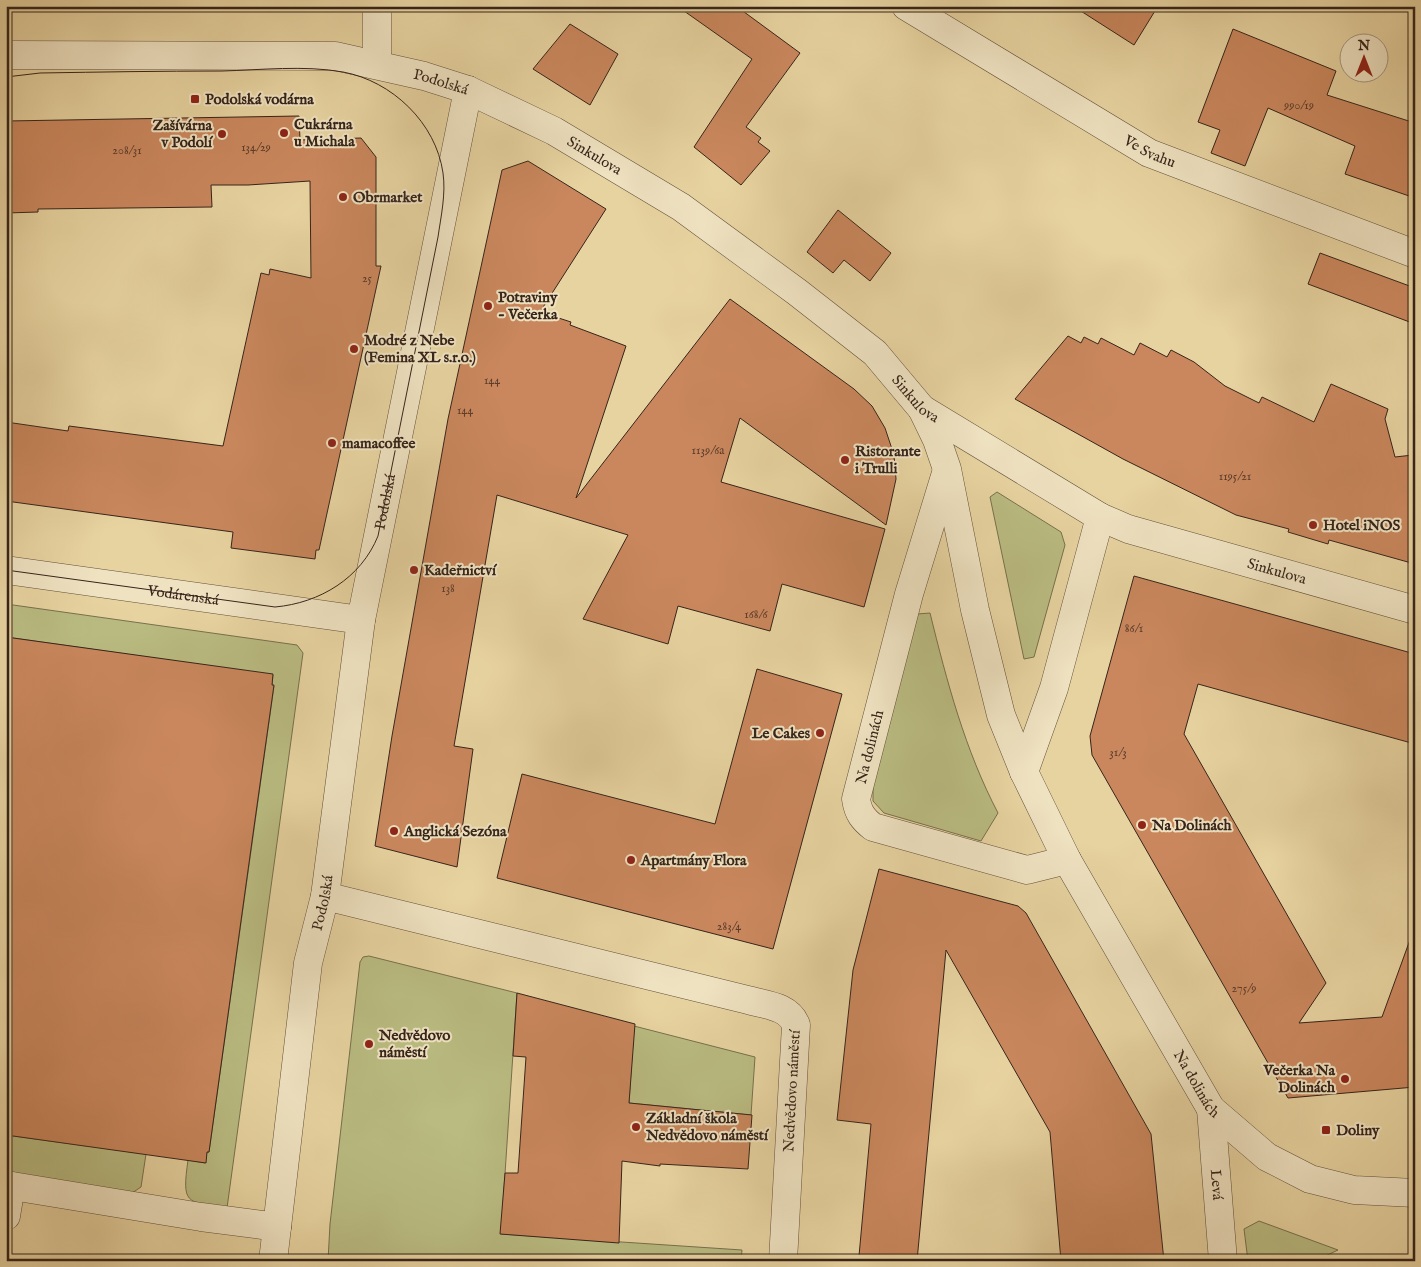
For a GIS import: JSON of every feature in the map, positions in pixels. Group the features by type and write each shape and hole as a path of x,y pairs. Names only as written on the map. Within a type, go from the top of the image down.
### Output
{"street":[{"path":"377,6 377,64"},
{"name":"Ve Svahu","path":"906,6 1149,153 1415,254"},
{"name":"Podolská","path":"6,55 335,56 377,64 468,90 361,620 325,896 308,963 273,1261"},
{"name":"Sinkulova","path":"468,90 554,131 681,207 797,292 875,353 922,409 1100,517 1128,530 1415,610"},
{"name":"Na dolinách","path":"922,409 937,440 947,469 975,610 1001,714 1024,772 1067,860 1211,1109 1267,1157 1310,1179 1354,1190 1415,1193"},
{"name":"Na dolinách","path":"947,469 909,594 856,800 857,807 860,815 874,827 1027,870 1067,860"},
{"path":"1024,772 1054,688 1100,517"},
{"name":"Vodárenská","path":"6,570 361,620"},
{"name":"Nedvědovo náměstí","path":"325,896 748,1000 785,1010 793,1016 796,1024 783,1261"},
{"name":"Levá","path":"1211,1109 1223,1261"},
{"path":"6,1216 9,1186 201,1218 277,1227"}],"green space":[{"path":"997,492 1061,532 1065,545 1034,657 1024,659 990,497"},
{"path":"6,604 297,645 303,653 227,1208 202,1204 190,1198 187,1193 186,1174 188,1160 205,1163 207,1152 209,1152 274,686 272,685 273,675 6,637"},
{"path":"930,613 950,690 966,740 998,813 981,841 884,813 873,801 873,781 917,614"},
{"path":"369,956 517,993 501,1234 742,1250 741,1261 328,1261 330,1224 360,962 363,957"},
{"path":"634,1026 755,1057 751,1115 629,1103"},
{"path":"6,1135 146,1154 141,1187 132,1193 6,1174"},
{"path":"1259,1221 1338,1250 1315,1261 1248,1261 1244,1229"}],"building":[{"path":"677,6 736,6 800,53 746,127 761,138 758,142 770,151 741,185 694,147 752,59"},
{"path":"1073,6 1158,6 1134,45"},
{"path":"570,24 618,54 590,105 533,69"},
{"path":"1233,29 1336,71 1327,95 1415,123 1415,198 1345,174 1355,146 1268,108 1245,166 1211,153 1220,130 1198,122"},
{"path":"299,116 300,140 361,138 376,157 376,266 381,266 319,550 316,550 315,559 231,548 233,532 6,501 6,422 68,431 69,426 223,446 261,273 269,275 270,269 311,278 310,181 211,185 212,207 38,209 38,212 6,213 6,121"},
{"path":"528,161 606,209 540,312 571,322 570,325 626,346 576,498 730,299 854,389 872,406 885,428 894,455 896,479 886,525 740,418 721,482 885,529 864,607 782,584 770,631 678,606 668,644 583,619 628,535 497,495 454,746 473,749 457,867 375,846 392,736 448,419 502,170"},
{"path":"838,210 891,253 870,281 844,260 833,273 807,252"},
{"path":"1320,253 1415,288 1415,324 1308,284"},
{"path":"1068,336 1081,343 1084,337 1098,344 1101,338 1134,355 1140,343 1167,357 1171,350 1194,362 1225,386 1259,403 1262,397 1314,422 1331,384 1388,409 1385,419 1395,457 1413,455 1415,462 1415,564 1329,540 1328,544 1288,532 1289,529 1236,515 1123,459 1015,399"},
{"path":"1134,576 1415,654 1415,744 1198,684 1184,734 1326,983 1299,1023 1382,1017 1411,937 1415,937 1415,1087 1288,1098 1092,755 1090,736"},
{"path":"6,637 273,674 272,685 274,685 206,1163 6,1135"},
{"path":"757,669 842,694 773,949 497,878 522,774 715,824"},
{"path":"879,869 1018,906 1026,913 1151,1134 1164,1261 1061,1261 1050,1132 946,950 917,1261 859,1256 871,1124 837,1120 853,970"},
{"name":"Základní škola Nedvědovo náměstí","path":"517,993 635,1024 629,1103 752,1115 748,1169 660,1164 660,1166 622,1161 619,1243 500,1234 505,1173 518,1173 526,1057 513,1056"}],"tram line":[{"path":"6,77 40,73 222,71 282,68 343,72 361,77 378,85 409,107 421,121 439,155 444,189 438,237 378,536 371,551 350,576 323,594 292,605 275,607 6,570"}],"place":[{"name":"Podolská vodárna","path":"195,99"},
{"name":"Cukrárna u Michala","path":"284,133"},
{"name":"Zašívárna v Podolí","path":"222,134"},
{"name":"Obrmarket","path":"343,197"},
{"name":"Potraviny - Večerka","path":"488,306"},
{"name":"Modré z Nebe (Femina XL s.r.o.)","path":"354,349"},
{"name":"mamacoffee","path":"332,443"},
{"name":"Ristorante i Trulli","path":"845,460"},
{"name":"Hotel iNOS","path":"1313,525"},
{"name":"Kadeřnictví","path":"414,570"},
{"name":"Le Cakes","path":"820,733"},
{"name":"Na Dolinách","path":"1142,825"},
{"name":"Anglická Sezóna","path":"394,831"},
{"name":"Apartmány Flora","path":"631,860"},
{"name":"Nedvědovo náměstí","path":"369,1044"},
{"name":"Večerka Na Dolinách","path":"1345,1079"},
{"name":"Základní škola Nedvědovo náměstí","path":"636,1127"},
{"name":"Doliny","path":"1326,1130"}]}
